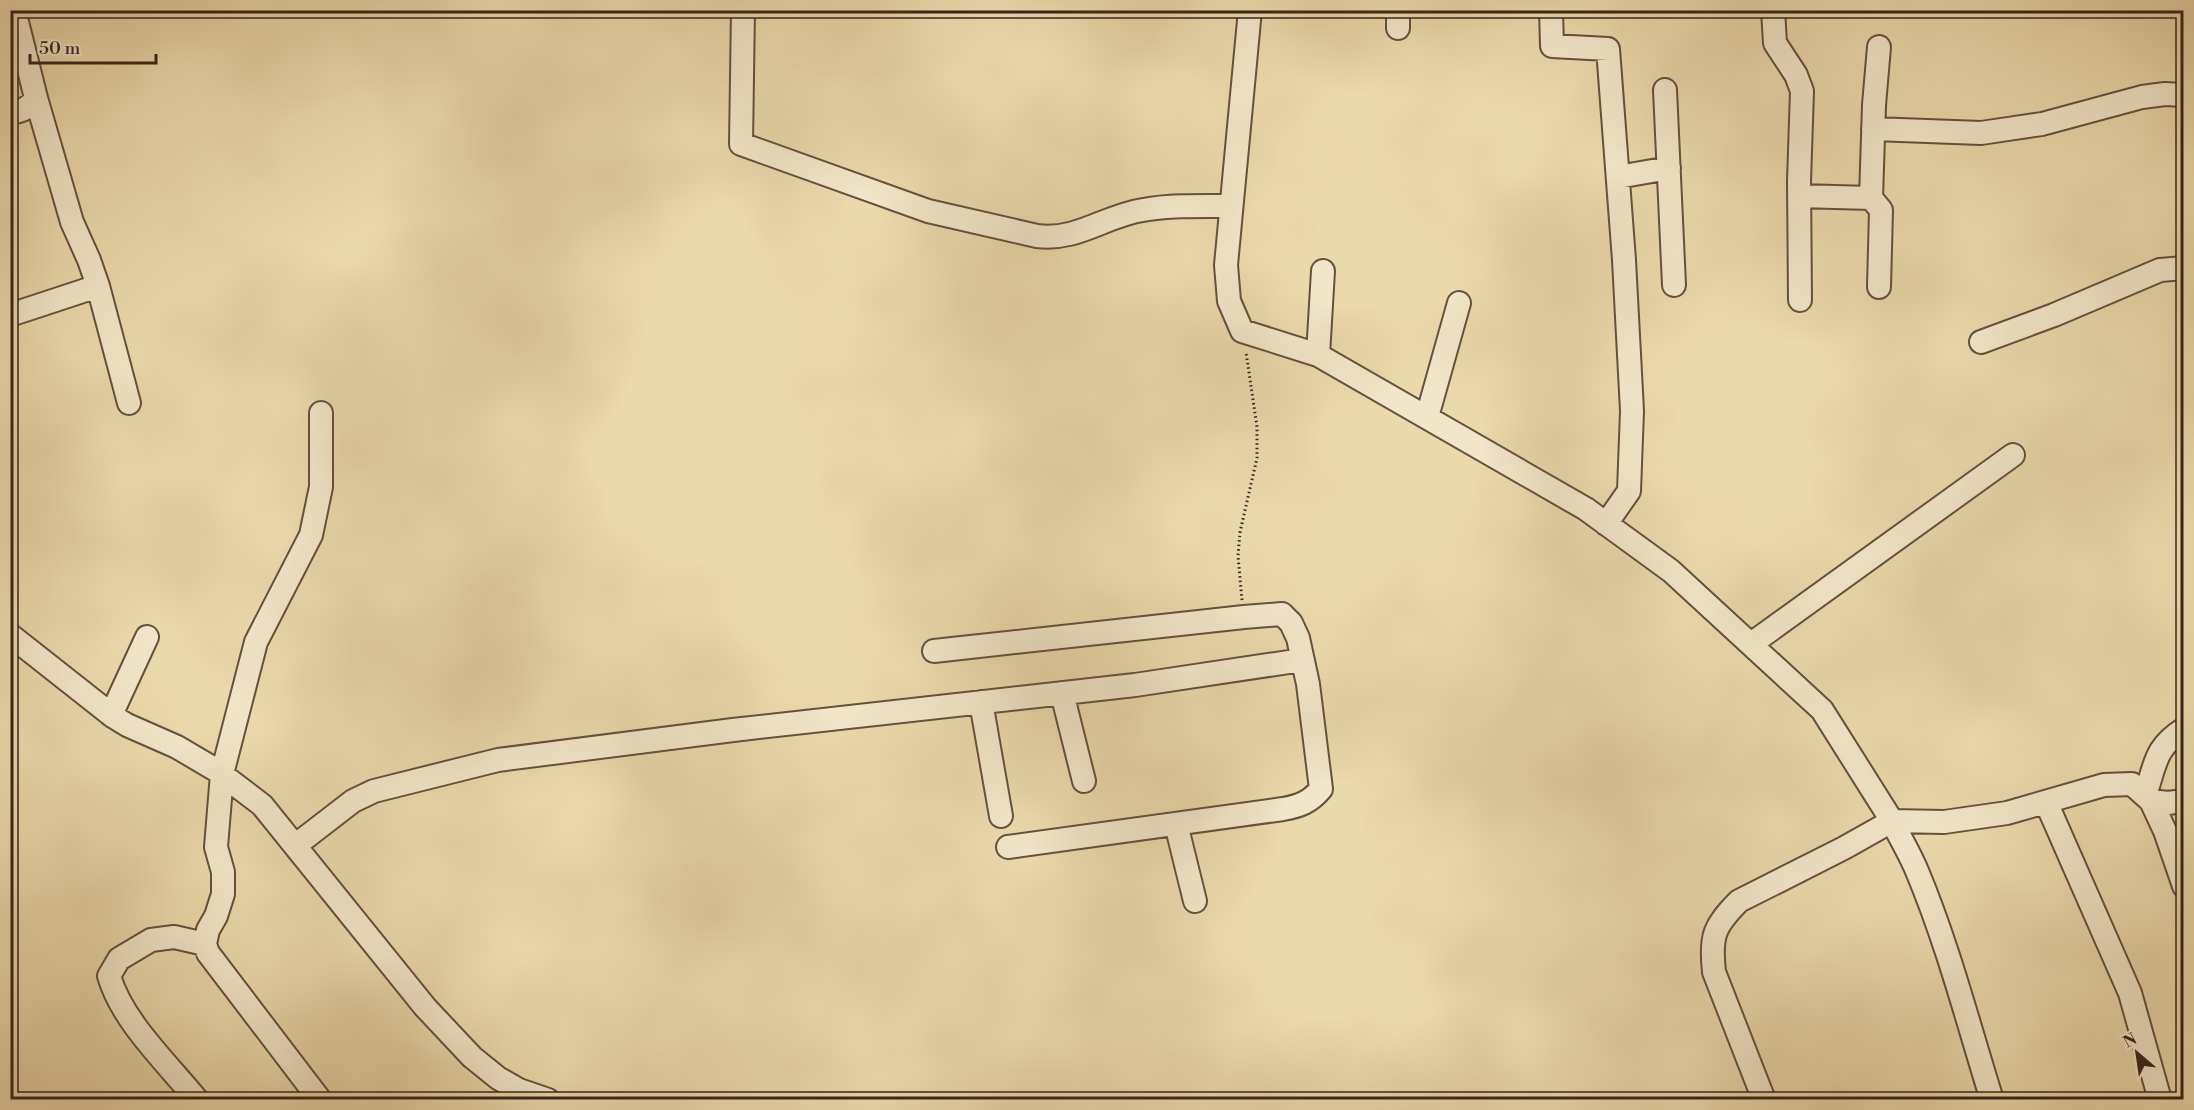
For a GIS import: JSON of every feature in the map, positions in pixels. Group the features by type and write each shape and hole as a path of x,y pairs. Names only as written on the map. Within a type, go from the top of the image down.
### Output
{"street":[{"path":"14,10 36,98 72,222 98,286 129,403"},
{"path":"743,10 741,144 928,211 1037,236 1054,238 1069,236 1142,210 1187,205 1230,206"},
{"path":"1250,10 1226,265 1229,301 1242,331 1318,355 1586,509 1671,572 1822,710 1892,821 1916,868 1930,902 1969,1019 1992,1100"},
{"path":"1551,10 1552,46 1608,49 1632,411 1629,490 1606,524"},
{"path":"1773,10 1775,43 1796,75 1802,91 1799,196 1800,300"},
{"path":"1879,47 1871,198 1881,210 1879,287"},
{"path":"1665,90 1674,285"},
{"path":"1873,129 1981,133 2042,123 2142,97 2165,94 2184,95"},
{"path":"10,113 32,105 36,98"},
{"path":"1618,177 1669,168"},
{"path":"1799,196 1871,198"},
{"path":"1981,342 2054,315 2160,270 2184,268"},
{"path":"1318,355 1323,271"},
{"path":"10,315 98,286"},
{"path":"1427,417 1460,303"},
{"path":"320,1100 208,953 205,944 208,930 216,916 223,894 223,872 216,847 222,774 256,642 311,535 321,487 321,412"},
{"path":"1751,644 2013,455"},
{"path":"934,651 1282,614 1291,623 1298,638 1308,684 1321,789 1312,799 1301,805 1008,847"},
{"path":"10,635 111,715 127,725 177,747 222,774 262,805 431,1014 472,1057 522,1096 548,1100"},
{"path":"111,715 147,637"},
{"path":"296,845 353,801 374,790 498,760 711,733 1135,685 1302,660"},
{"path":"1062,693 1084,780"},
{"path":"981,702 1001,816"},
{"path":"2148,798 2155,764 2164,744 2184,729"},
{"path":"1764,1100 1714,972 1711,952 1714,932 1727,913 1739,901 1892,821 1944,822 2007,813 2104,786 2132,784 2148,798 2165,831 2184,886"},
{"path":"2148,798 2168,803 2184,801"},
{"path":"2046,802 2130,993 2147,1061 2160,1100"},
{"path":"1176,824 1195,901"},
{"path":"197,1100 124,1012 114,993 109,976 119,959 151,940 174,937 205,944"}],"path":[{"path":"1242,331 1257,427 1257,458 1240,532 1238,556 1244,617"}]}
